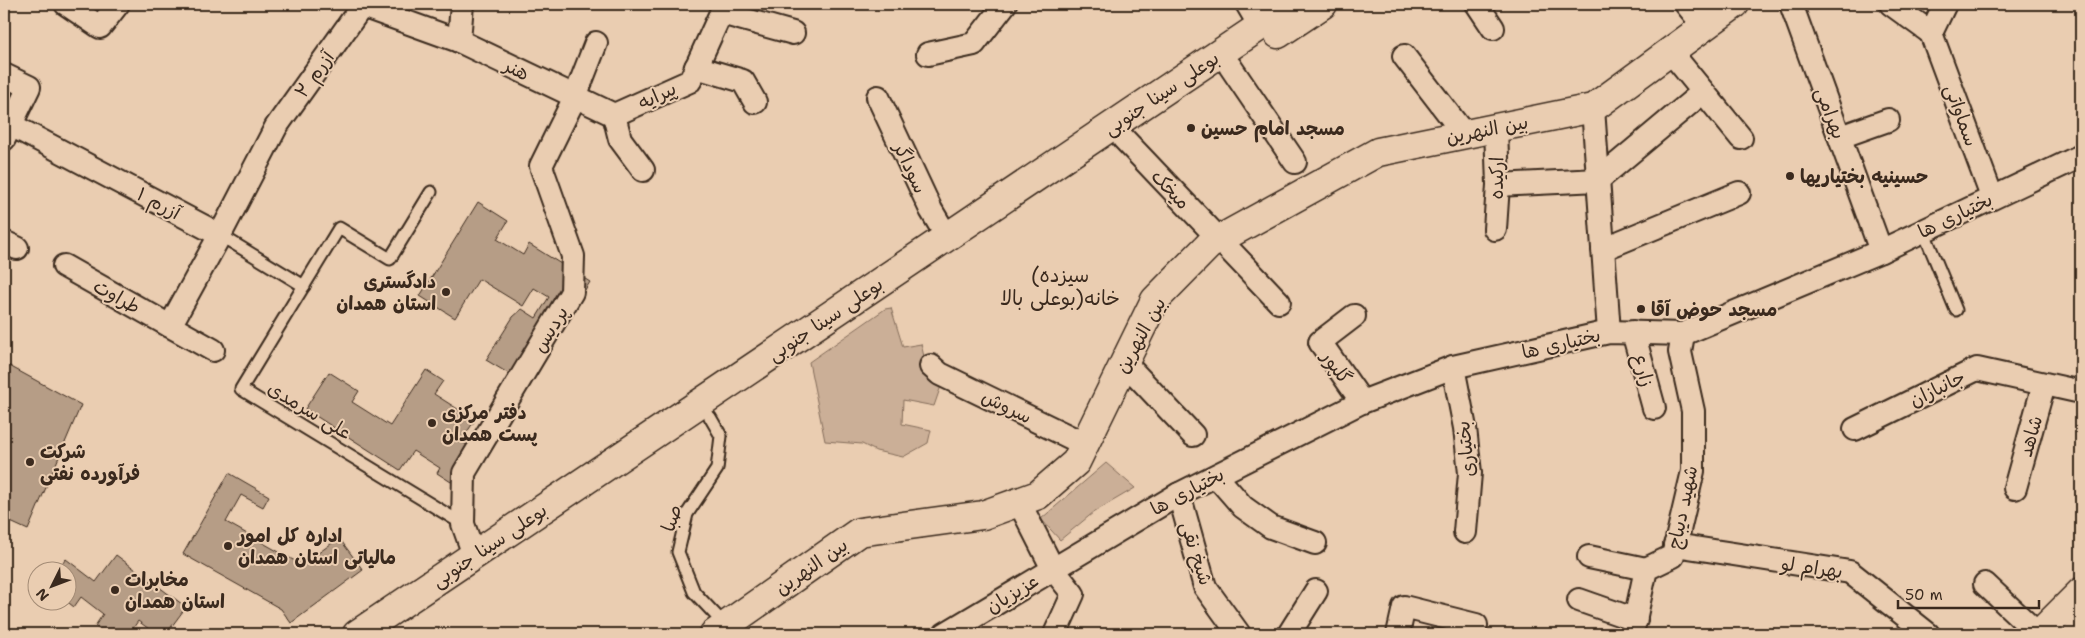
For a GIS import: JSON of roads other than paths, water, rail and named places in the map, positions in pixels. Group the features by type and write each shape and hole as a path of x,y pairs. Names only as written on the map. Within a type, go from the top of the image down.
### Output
{"main road":[{"name":"بوعلی سینا جنوبی","path":"357,634 947,237 1253,15 1293,4"},
{"name":"بوعلی سینا جنوبی","path":"387,634 1323,4"},
{"name":"بین النهرین","path":"720,630 860,532 983,515 1038,495 1076,462 1155,300 1209,245 1378,152 1593,108 1735,4"},
{"path":"2038,634 2081,592"},
{"path":"2078,634 2081,631"}],"street":[{"path":"66,4 100,27 118,4"},
{"path":"459,41 462,4"},
{"path":"928,54 974,44 1005,4"},
{"path":"1477,4 1493,28"},
{"path":"1686,4 1704,26"},
{"name":"بهرامی","path":"1791,4 1881,251"},
{"path":"1891,4 1932,33 1945,4"},
{"name":"آزرم ۲","path":"220,235 276,127 362,6 459,41"},
{"path":"723,8 793,33"},
{"name":"پیرایه","path":"575,98 614,115 690,80 723,8"},
{"name":"سماواتی","path":"1932,33 1992,197"},
{"name":"هنر","path":"459,41 575,98"},
{"name":"پردیس","path":"474,555 463,524 464,473 572,292 573,256 540,166 575,98 596,42"},
{"path":"1670,52 1741,138"},
{"path":"1404,56 1464,134"},
{"path":"1230,66 1295,162"},
{"path":"696,67 743,81 755,102"},
{"path":"4,75 29,88 7,132"},
{"path":"1498,185 1598,180 1703,92"},
{"name":"سوداگر","path":"878,97 931,210 947,237"},
{"path":"1593,108 1609,332"},
{"path":"614,115 620,139 643,170"},
{"path":"1840,137 1888,120"},
{"name":"ارکیده","path":"1494,229 1498,185 1496,128"},
{"name":"آزرم ۱","path":"7,132 220,235"},
{"name":"میخک","path":"1123,138 1279,302"},
{"name":"بختیاری ها","path":"1053,569 1179,494 1362,402 1453,367 1609,332 1683,334 1881,251 2081,156"},
{"path":"1603,249 1739,193"},
{"path":"170,326 220,235"},
{"name":"طراوت","path":"64,266 213,350"},
{"name":"گلپور","path":"1354,316 1320,342 1362,402"},
{"name":"زارع","path":"1633,332 1654,408"},
{"name":"شهید دیباج","path":"1646,569 1673,556 1693,471 1693,411 1680,352 1683,334"},
{"path":"1124,362 1193,435"},
{"name":"سروش","path":"931,366 940,374 1084,444"},
{"name":"بختیاری","path":"1453,367 1470,473 1465,532"},
{"name":"جانبازان","path":"1855,429 1977,369 2081,392"},
{"name":"شاهد","path":"2015,488 2044,384"},
{"path":"1216,476 1243,507 1271,527 1315,543"},
{"name":"شیخ نقی","path":"1179,494 1205,587 1239,634"},
{"path":"1019,502 1053,569 1073,594 1055,634"},
{"name":"بهرام لو","path":"1675,545 1850,572 1928,634"},
{"path":"1579,600 1634,627 1646,569 1589,557"},
{"name":"عزیزیان","path":"952,633 1053,569"},
{"path":"1985,584 2038,634"},
{"path":"1289,634 1316,591"},
{"path":"1398,634 1404,607 1476,624"}],"lane":[{"path":"304,286 339,228 390,259 431,192"},
{"path":"1924,230 1956,310"},
{"name":"آزرم ۱","path":"220,235 304,286"},
{"name":"علی سرمدی","path":"304,286 241,389 463,524"},
{"name":"صبا","path":"710,417 721,436 717,469 687,514 678,552 694,592 720,630"}],"place":[{"name":"مسجد امام حسین","path":"1191,128"},
{"name":"حسینیه بختیاریها","path":"1790,176"},
{"name":"دادگستری استان همدان","path":"446,292"},
{"name":"مسجد حوض آقا","path":"1641,309"},
{"name":"دفتر مرکزی پست همدان","path":"432,423"},
{"name":"شرکت فرآورده نفتی","path":"30,462"},
{"name":"اداره کل امور مالیاتی استان همدان","path":"228,546"},
{"name":"مخابرات استان همدان","path":"115,590"}],"district":[{"name":"(سیزده خانه(بوعلی بالا","path":"1060,286"}]}
